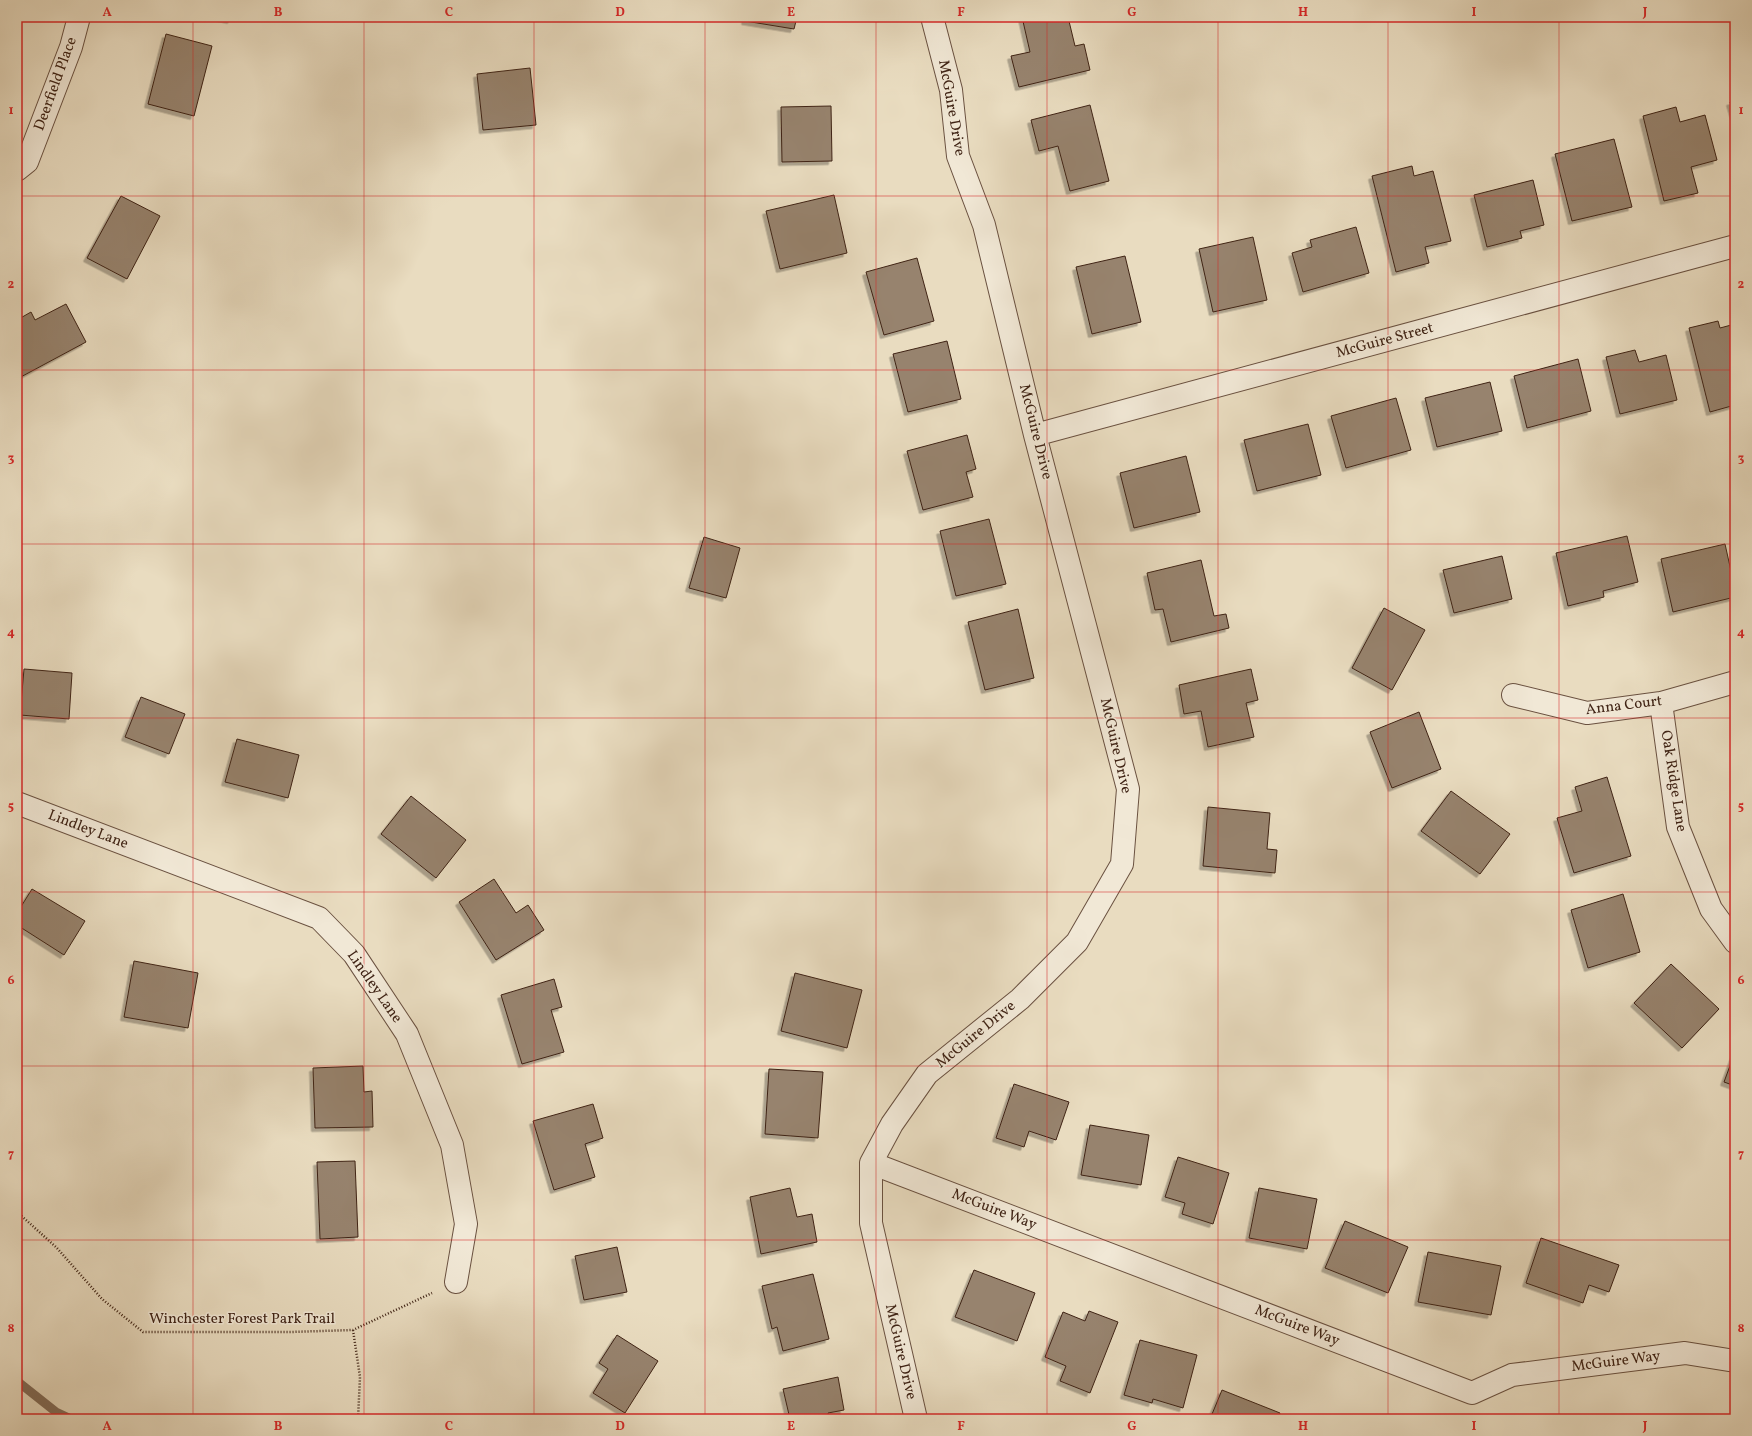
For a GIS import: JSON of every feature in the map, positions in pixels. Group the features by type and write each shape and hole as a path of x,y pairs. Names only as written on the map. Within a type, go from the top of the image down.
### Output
{"street":[{"name":"Deerfield Place","path":"17,170 27,162 71,48 79,17"},
{"name":"McGuire Drive","path":"916,1419 870,1223 871,1163 892,1124 927,1074 1020,999 1077,942 1122,864 1128,789 1035,435 984,225 958,156 951,90 932,17"},
{"name":"McGuire Street","path":"1035,435 1735,246"},
{"name":"Anna Court","path":"1513,695 1587,713 1661,703 1735,682"},
{"name":"Oak Ridge Lane","path":"1661,703 1678,828 1711,909 1735,942"},
{"name":"Lindley Lane","path":"17,802 319,918 354,954 407,1034 452,1145 466,1224 456,1282"},
{"name":"McGuire Way","path":"871,1163 1472,1393 1512,1375 1685,1353 1735,1361"}],"path":[{"name":"Winchester Forest Park Trail","path":"17,1212 56,1247 102,1299 143,1332 290,1332 353,1330 456,1282"},
{"path":"353,1330 360,1376 358,1419"}],"building":[{"path":"218,17 232,17 231,20"},
{"path":"746,17 797,17 794,29 745,21"},
{"path":"1022,17 1068,17 1075,46 1084,44 1090,70 1019,87 1011,56 1030,52"},
{"path":"166,34 212,46 194,116 148,104"},
{"path":"530,68 536,125 483,130 477,74"},
{"path":"1735,101 1735,119 1730,102"},
{"path":"1090,105 1109,181 1070,191 1058,146 1039,151 1031,120"},
{"path":"831,106 832,161 782,162 781,107"},
{"path":"1676,107 1680,122 1705,115 1717,160 1691,167 1698,193 1664,201 1643,116"},
{"path":"1614,139 1632,207 1572,221 1555,154"},
{"path":"1412,166 1414,176 1433,171 1451,241 1425,247 1429,263 1396,272 1372,176"},
{"path":"1533,180 1544,225 1520,231 1522,238 1487,247 1474,195"},
{"path":"834,195 847,253 780,269 766,211"},
{"path":"121,196 160,216 127,279 87,258"},
{"path":"1356,227 1369,273 1303,292 1292,253 1312,247 1310,240"},
{"path":"1253,237 1267,300 1213,312 1199,249"},
{"path":"1125,256 1141,322 1092,334 1076,267"},
{"path":"917,258 934,321 884,335 866,272"},
{"path":"66,304 86,342 17,379 17,320 31,312 35,320"},
{"path":"1718,321 1720,328 1735,324 1735,405 1710,412 1689,328"},
{"path":"947,341 961,399 908,412 893,354"},
{"path":"1635,350 1639,362 1666,355 1677,400 1620,414 1606,357"},
{"path":"1578,359 1591,411 1527,428 1514,376"},
{"path":"1490,382 1502,431 1437,447 1425,398"},
{"path":"1396,398 1411,450 1346,468 1331,416"},
{"path":"1308,424 1321,475 1257,491 1244,440"},
{"path":"967,435 976,469 966,472 973,497 923,510 907,451"},
{"path":"1186,456 1200,512 1134,528 1120,473"},
{"path":"989,519 1006,584 956,596 940,531"},
{"path":"1627,536 1638,582 1603,591 1604,597 1568,606 1556,553"},
{"path":"704,537 740,548 726,598 689,588"},
{"path":"1725,544 1735,589 1735,597 1673,612 1661,559"},
{"path":"1502,556 1512,599 1454,613 1443,570"},
{"path":"1201,560 1214,616 1226,614 1229,628 1171,642 1163,609 1155,610 1147,573"},
{"path":"1384,608 1425,630 1392,690 1352,668"},
{"path":"1018,609 1034,678 985,690 968,622"},
{"path":"24,669 72,673 69,719 20,715"},
{"path":"1251,669 1258,700 1246,703 1254,737 1208,747 1201,711 1184,714 1179,685"},
{"path":"141,697 185,714 169,754 125,737"},
{"path":"1419,712 1441,769 1392,788 1370,732"},
{"path":"237,739 299,755 288,798 225,782"},
{"path":"1607,777 1631,856 1574,873 1557,818 1582,811 1575,787"},
{"path":"1451,791 1510,834 1480,874 1421,831"},
{"path":"411,796 466,840 436,878 381,834"},
{"path":"1208,807 1270,813 1267,849 1277,850 1275,873 1203,866"},
{"path":"494,879 516,913 528,905 544,930 496,960 459,902"},
{"path":"32,889 85,921 64,955 17,925 17,913"},
{"path":"1623,894 1640,952 1588,968 1571,910"},
{"path":"134,961 198,973 188,1028 124,1017"},
{"path":"1671,964 1719,1009 1682,1048 1634,1003"},
{"path":"795,973 862,990 847,1048 781,1031"},
{"path":"554,979 562,1007 551,1010 564,1052 522,1064 501,995"},
{"path":"1735,1052 1735,1086 1724,1082"},
{"path":"363,1066 364,1092 372,1091 373,1127 315,1128 313,1068"},
{"path":"769,1069 823,1072 818,1138 765,1134"},
{"path":"1014,1084 1069,1102 1056,1140 1029,1131 1024,1147 996,1138"},
{"path":"593,1104 603,1138 585,1144 595,1177 554,1190 533,1121"},
{"path":"1090,1125 1149,1135 1141,1185 1081,1175"},
{"path":"1178,1157 1229,1173 1213,1224 1182,1214 1185,1203 1165,1197"},
{"path":"355,1161 358,1237 320,1239 317,1162"},
{"path":"790,1188 797,1217 812,1214 817,1242 761,1254 750,1197"},
{"path":"1259,1188 1317,1199 1307,1249 1249,1238"},
{"path":"1345,1221 1408,1247 1388,1293 1325,1268"},
{"path":"1541,1238 1619,1265 1609,1292 1589,1285 1583,1303 1526,1283"},
{"path":"617,1247 627,1292 584,1300 575,1256"},
{"path":"1428,1252 1501,1266 1491,1315 1418,1302"},
{"path":"974,1270 1035,1293 1017,1341 955,1317"},
{"path":"813,1274 829,1339 783,1351 777,1327 772,1329 762,1286"},
{"path":"1089,1311 1118,1322 1090,1393 1060,1381 1066,1366 1045,1357 1063,1312 1085,1321"},
{"path":"617,1335 658,1361 625,1413 593,1393 608,1369 599,1363"},
{"path":"1140,1340 1197,1355 1183,1408 1153,1399 1152,1403 1124,1395"},
{"path":"838,1377 844,1410 828,1413 829,1419 790,1419 783,1389"},
{"path":"1222,1390 1280,1413 1278,1419 1210,1419"}],"waterway":[{"path":"17,1381 56,1412 71,1419"}]}
